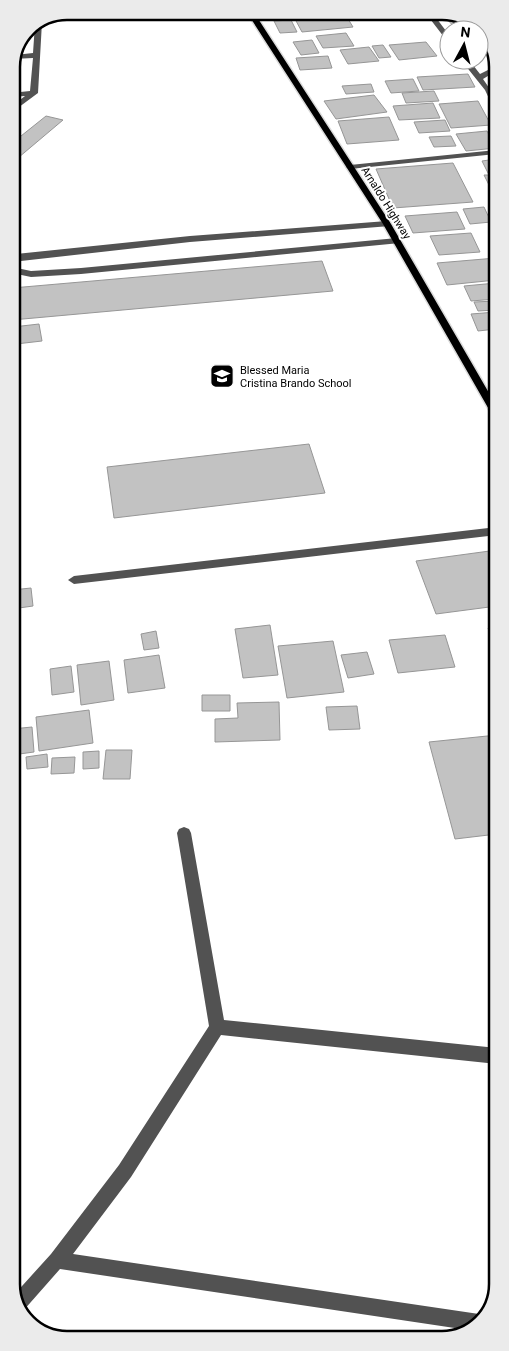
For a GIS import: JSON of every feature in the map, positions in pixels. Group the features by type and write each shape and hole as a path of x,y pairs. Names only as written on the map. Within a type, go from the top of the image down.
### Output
{"main road":[{"name":"Arnaldo Highway","path":"255,20 387,224 489,400"}],"street":[{"path":"20,104 34,93 39,30"},
{"path":"22,56 37,55"},
{"path":"473,70 489,94"},
{"path":"479,78 489,72"},
{"path":"20,94 34,93"},
{"path":"350,167 489,153"},
{"path":"20,257 190,239 387,224"},
{"path":"20,272 31,274 81,271 397,241"},
{"path":"74,580 489,531"},
{"path":"23,1298 57,1260 125,1171 217,1027 184,833"},
{"path":"217,1027 489,1055"},
{"path":"57,1260 470,1322"}],"building":[{"path":"291,20 297,32 280,33 274,21"},
{"path":"296,20 349,20 353,27 302,32"},
{"path":"346,33 354,46 323,48 316,36"},
{"path":"312,40 319,53 301,55 293,42"},
{"path":"426,42 437,56 399,60 389,45"},
{"path":"383,45 391,57 379,58 372,46"},
{"path":"369,47 379,61 348,64 340,50"},
{"path":"328,56 332,68 300,70 296,58"},
{"path":"468,74 475,87 423,90 417,77"},
{"path":"413,79 419,91 391,93 385,81"},
{"path":"371,84 374,92 346,94 342,86"},
{"path":"434,91 439,101 406,103 402,93"},
{"path":"374,95 387,112 336,119 324,101"},
{"path":"478,101 489,121 489,125 451,128 439,104"},
{"path":"433,103 440,118 399,120 393,106"},
{"path":"46,116 63,120 20,156 20,137"},
{"path":"389,117 399,140 347,144 338,121"},
{"path":"445,120 450,131 419,133 414,122"},
{"path":"487,131 489,135 489,149 466,151 456,134"},
{"path":"451,136 456,146 434,147 429,137"},
{"path":"489,160 489,175 482,161"},
{"path":"453,163 473,202 393,208 376,169"},
{"path":"484,175 489,175 489,185"},
{"path":"484,207 489,222 470,224 463,209"},
{"path":"457,212 465,229 413,233 405,216"},
{"path":"471,233 480,252 439,255 430,236"},
{"path":"489,259 489,281 447,285 437,263"},
{"path":"322,261 333,291 20,319 20,287"},
{"path":"489,284 489,300 471,301 464,286"},
{"path":"489,301 489,310 478,311 474,302"},
{"path":"489,313 489,330 478,331 471,314"},
{"path":"39,324 42,341 20,344 20,326"},
{"path":"309,444 325,493 114,518 107,467"},
{"path":"489,551 489,607 436,614 416,561"},
{"path":"31,588 33,606 20,608 20,589"},
{"path":"270,625 278,675 243,678 235,629"},
{"path":"156,631 159,648 144,650 141,634"},
{"path":"445,635 455,667 398,673 389,640"},
{"path":"333,641 344,692 287,698 278,646"},
{"path":"367,652 374,674 348,678 341,655"},
{"path":"159,655 165,688 128,693 124,660"},
{"path":"109,661 114,700 81,705 77,665"},
{"path":"71,666 74,692 52,695 50,669"},
{"path":"202,695 230,695 230,711 202,711"},
{"path":"279,702 280,740 215,742 215,719 238,718 237,703"},
{"path":"357,706 360,729 329,730 326,707"},
{"path":"89,710 93,743 39,751 36,717"},
{"path":"32,727 34,752 20,754 20,728"},
{"path":"489,736 489,835 455,839 429,742"},
{"path":"106,750 132,750 130,779 103,779"},
{"path":"99,751 99,768 83,769 83,752"},
{"path":"47,754 48,767 27,769 26,757"},
{"path":"75,757 74,773 51,774 52,758"}],"place":[{"name":"Blessed Maria Cristina Brando School","path":"222,376"}]}
